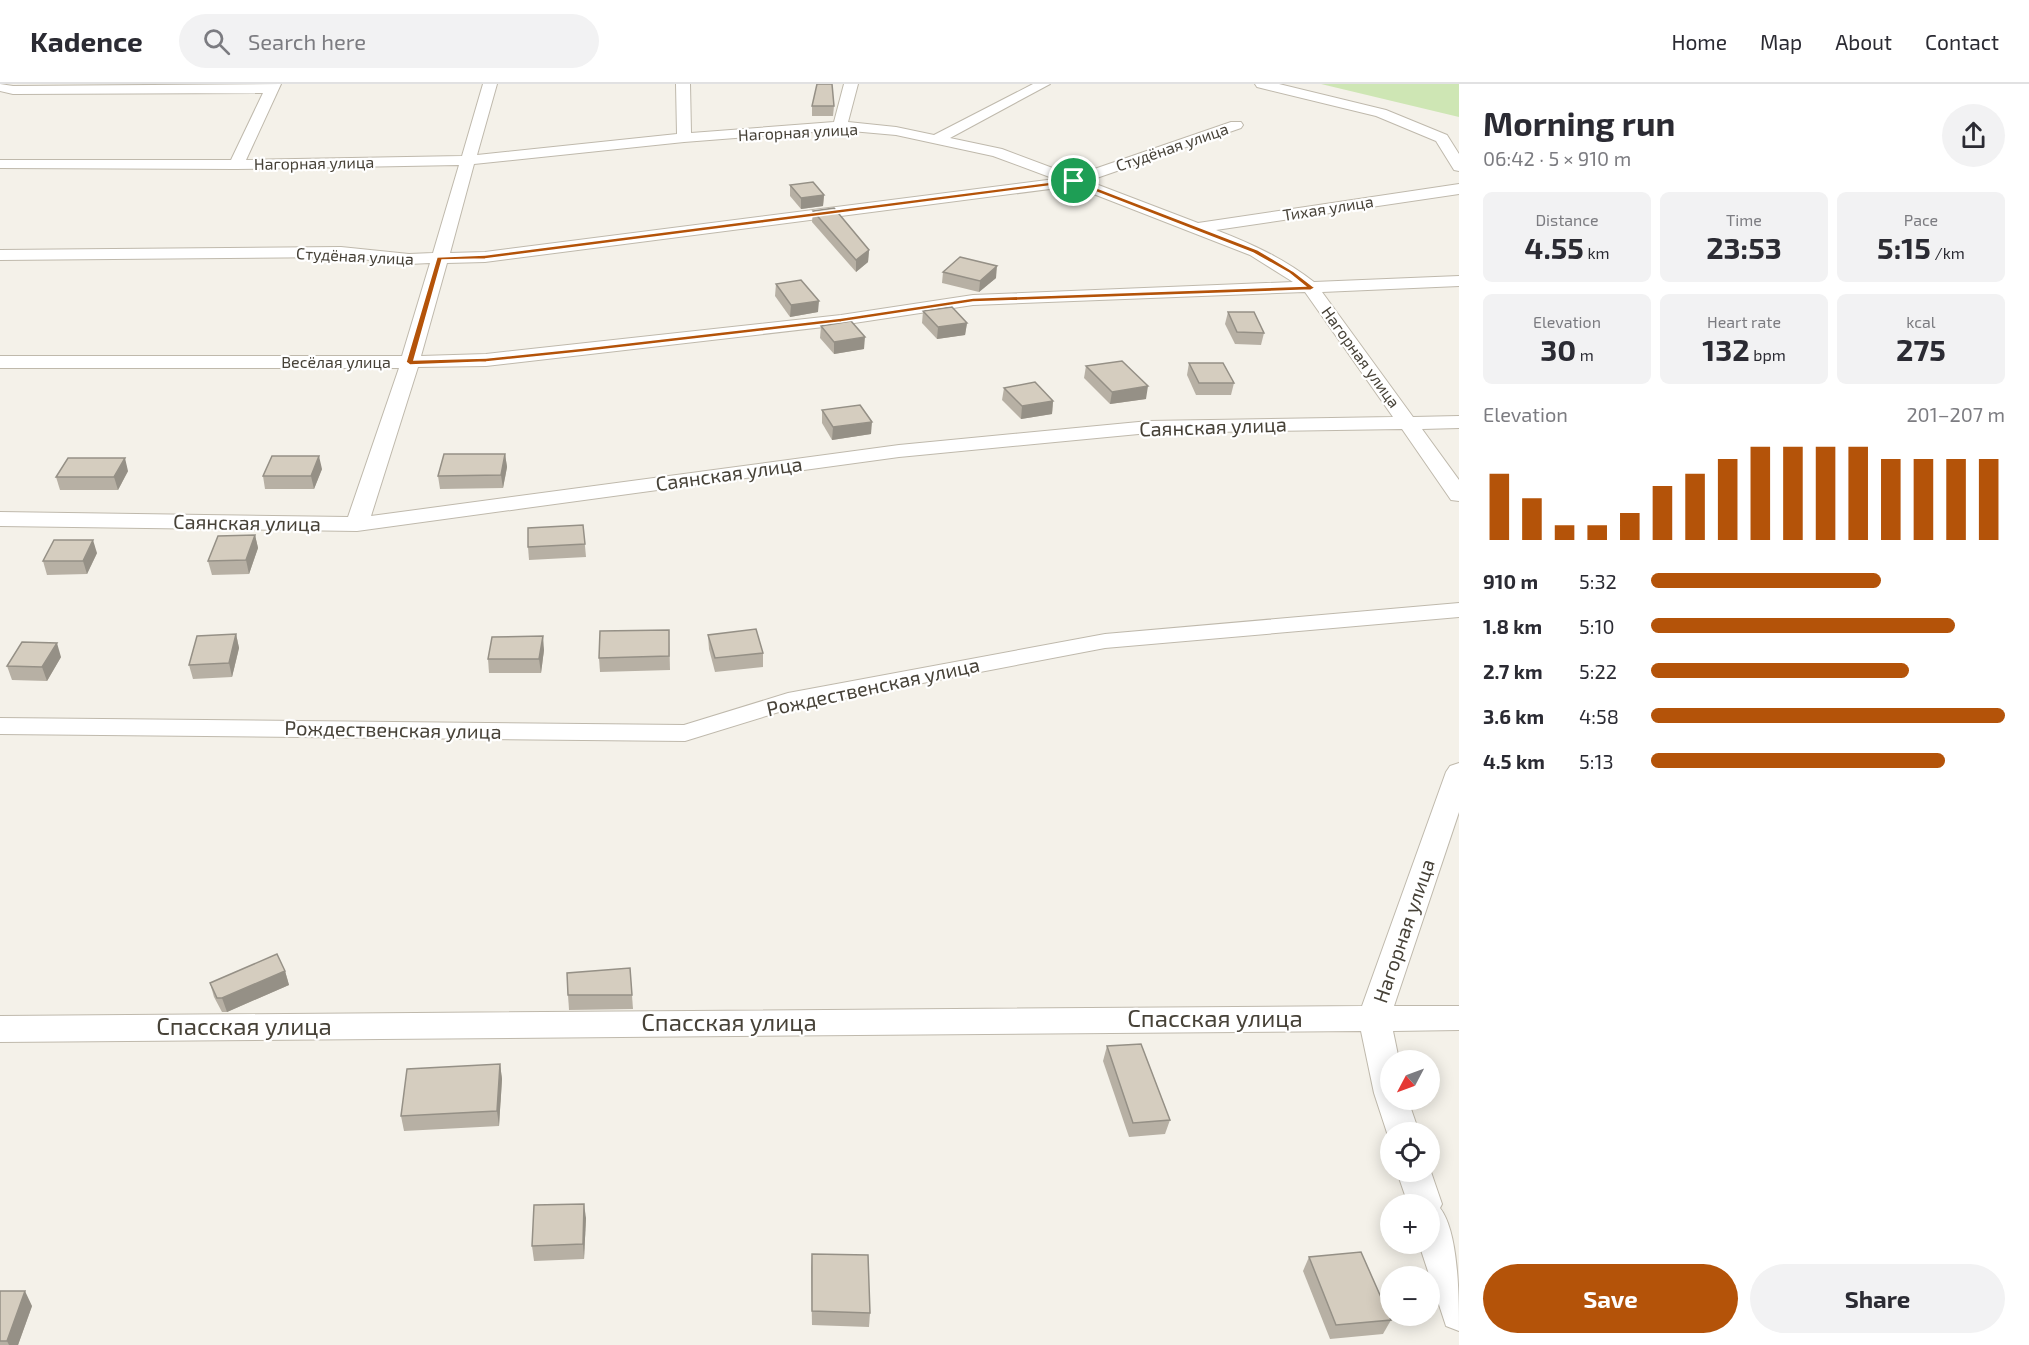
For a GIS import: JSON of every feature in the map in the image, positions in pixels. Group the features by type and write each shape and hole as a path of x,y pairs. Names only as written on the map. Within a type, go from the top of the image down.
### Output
{"street":[{"path":"357,524 410,362 490,84"},
{"path":"683,84 684,138"},
{"path":"840,126 851,84"},
{"path":"939,138 1043,84"},
{"path":"1262,84 1381,113 1442,138 1459,167"},
{"path":"0,87 13,90 274,86 236,165"},
{"name":"Студёная улица","path":"0,255 341,252 409,259 485,257 1074,181 1236,125"},
{"name":"Нагорная улица","path":"0,164 236,165 468,160 684,138 840,126 939,138 997,152 1074,181 1256,251 1291,272 1311,288 1459,495"},
{"name":"Тихая улица","path":"1196,228 1459,189"},
{"name":"Весёлая улица","path":"0,362 486,360 841,320 973,300 1459,282"},
{"name":"Саянская улица","path":"0,519 357,524 899,451 1149,427 1459,422"},
{"name":"Рождественская улица","path":"0,726 685,733 789,700 1105,641 1459,610"},
{"name":"Нагорная улица","path":"1381,1050 1374,1017 1459,772"},
{"name":"Спасская улица","path":"0,1029 1459,1018"},
{"path":"1440,1252 1459,1314"}],"green space":[{"path":"1321,84 1459,84 1459,117"}],"building":[{"path":"817,84 832,84 834,106 812,106"},
{"path":"813,182 824,195 801,198 790,185"},
{"path":"834,208 869,250 856,260 813,211"},
{"path":"960,257 997,266 980,281 943,272"},
{"path":"801,280 819,301 791,305 776,284"},
{"path":"952,307 967,323 938,327 923,311"},
{"path":"1228,312 1254,312 1264,333 1237,332"},
{"path":"851,321 865,337 834,342 821,326"},
{"path":"1122,361 1148,386 1112,392 1086,366"},
{"path":"1189,363 1223,363 1234,383 1199,383"},
{"path":"1035,382 1053,401 1022,406 1004,388"},
{"path":"860,405 872,422 833,427 822,410"},
{"path":"444,454 505,454 501,475 438,476"},
{"path":"272,456 319,456 311,476 263,476"},
{"path":"68,458 125,458 114,477 56,477"},
{"path":"583,525 585,544 528,547 528,528"},
{"path":"255,535 246,560 208,561 218,536"},
{"path":"54,540 93,540 83,561 43,561"},
{"path":"756,629 763,653 715,658 708,635"},
{"path":"669,630 669,656 599,658 600,631"},
{"path":"236,634 229,663 189,665 197,636"},
{"path":"543,636 539,659 488,659 492,637"},
{"path":"22,642 57,643 42,667 7,666"},
{"path":"277,954 285,971 222,998 217,998 210,983"},
{"path":"630,968 632,995 568,995 567,973"},
{"path":"1141,1044 1170,1120 1133,1123 1107,1046"},
{"path":"500,1064 497,1111 401,1116 407,1069"},
{"path":"584,1204 583,1244 532,1246 534,1205"},
{"path":"1361,1252 1380,1295 1380,1321 1336,1325 1309,1257"},
{"path":"812,1254 868,1255 870,1313 812,1311"},
{"path":"0,1291 25,1291 7,1341 0,1341"}],"route":[{"path":"1074,181 1256,251 1291,272 1311,288 1053,295 973,300 841,320 583,350 486,360 410,362 440,258 485,257 1074,181"}]}
